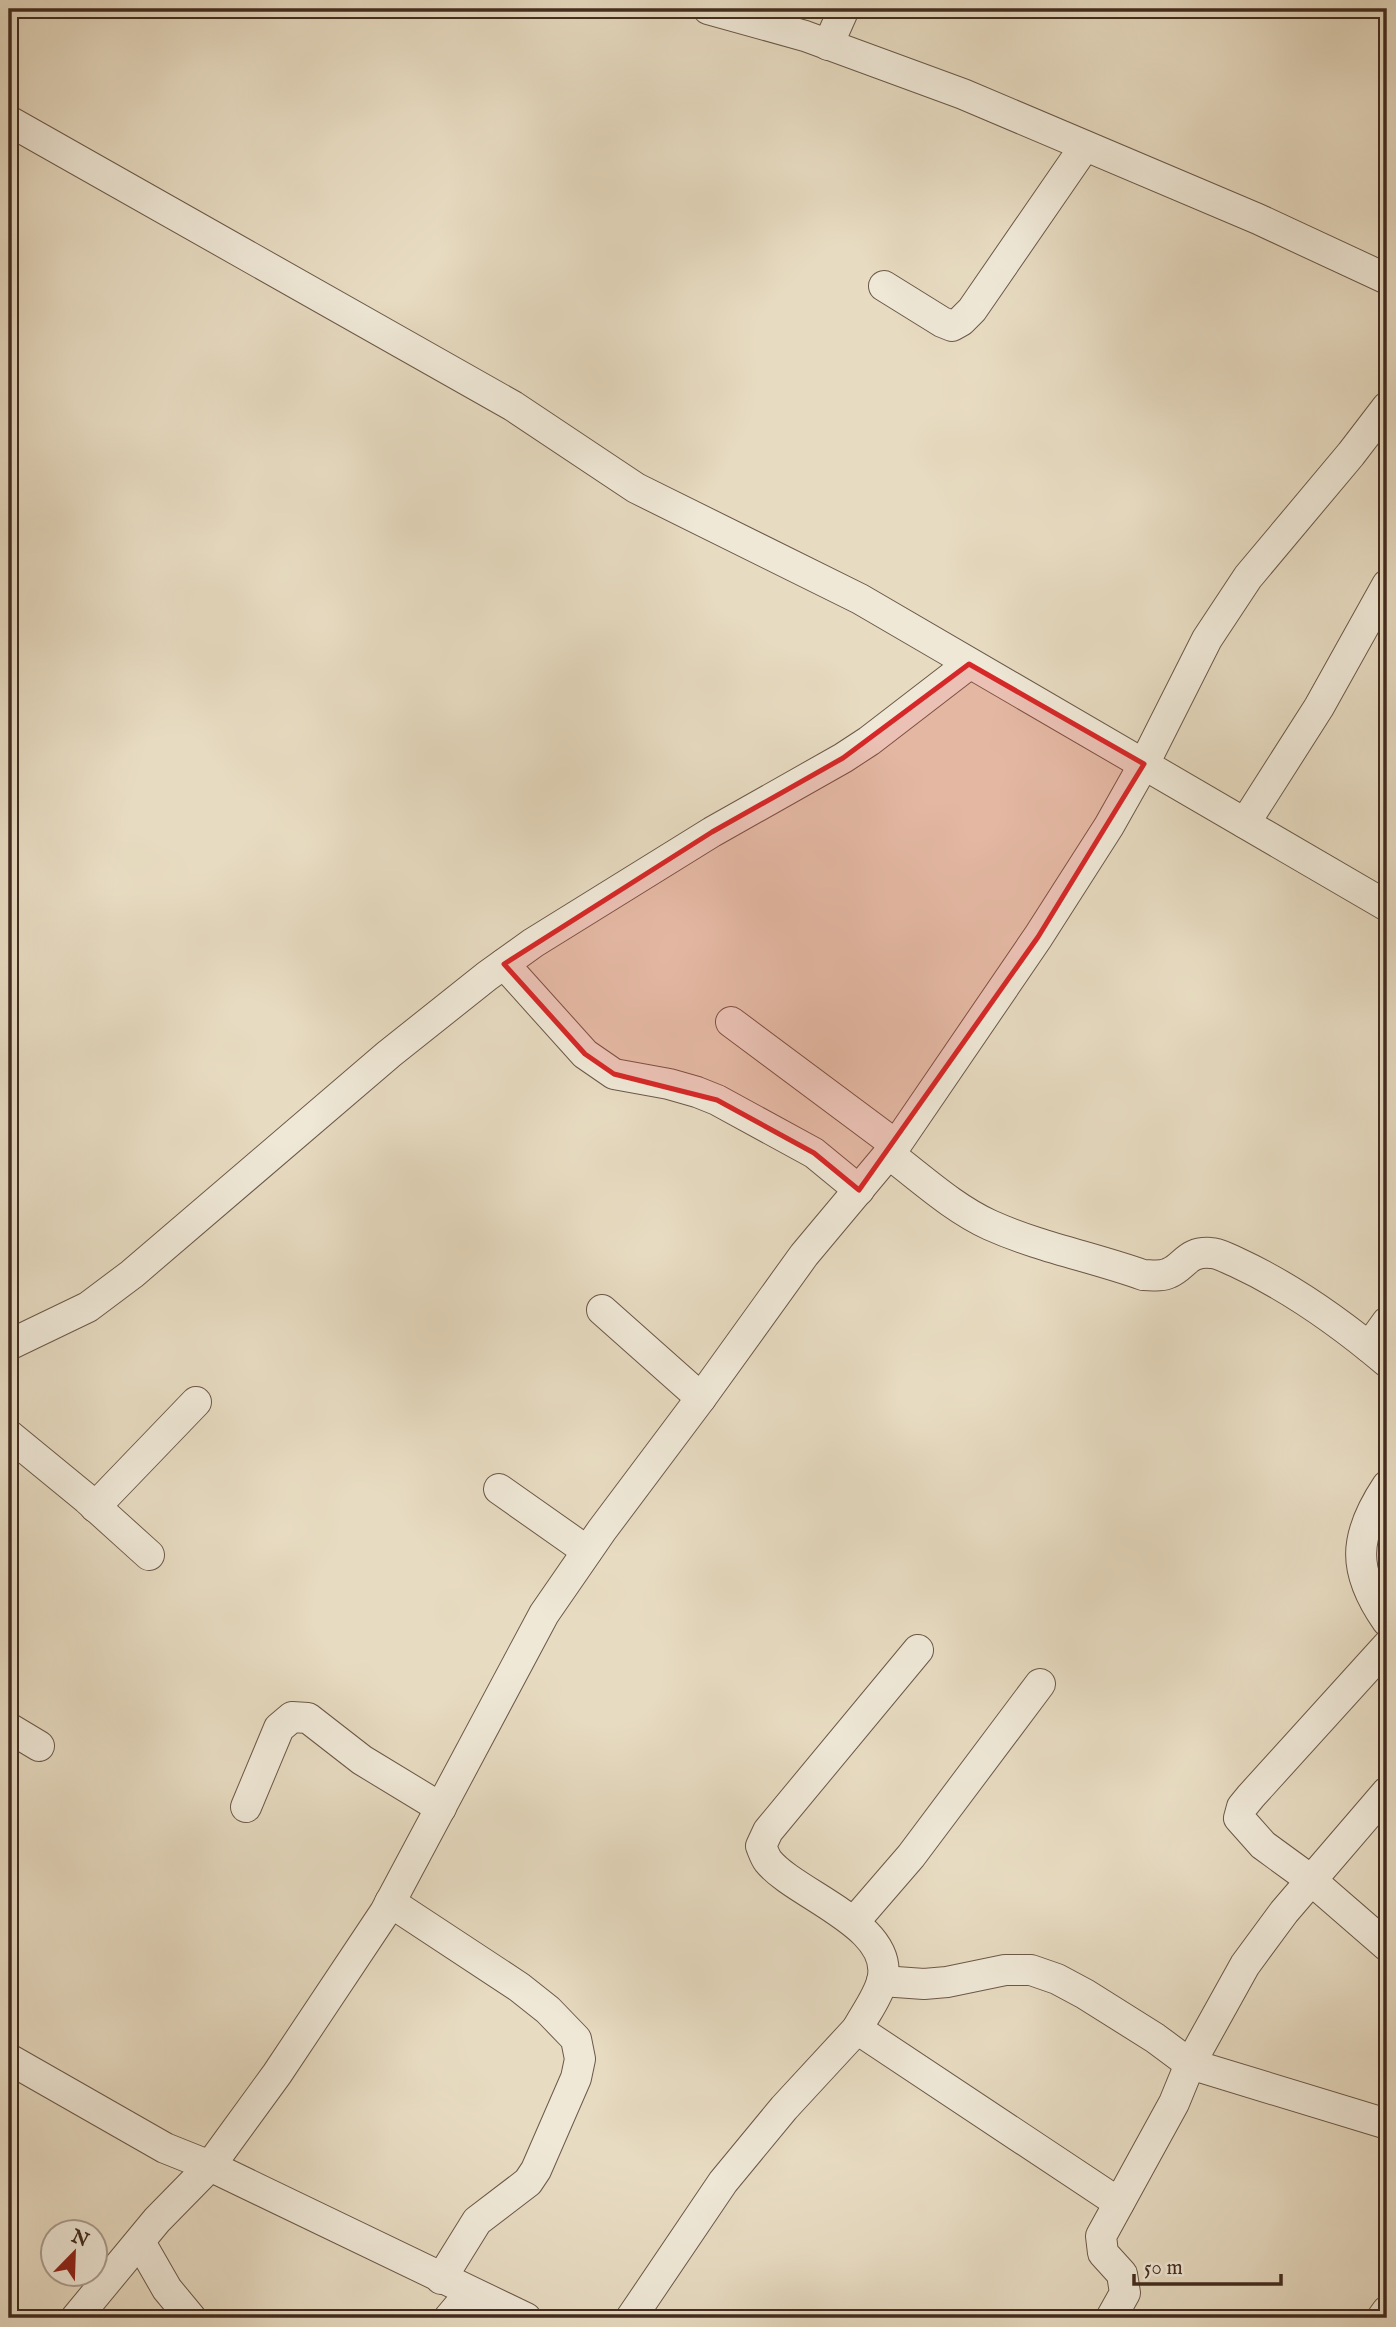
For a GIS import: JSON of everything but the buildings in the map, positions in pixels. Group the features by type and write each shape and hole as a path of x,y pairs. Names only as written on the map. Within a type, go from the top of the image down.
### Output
{"street":[{"path":"708,9 805,36 1017,115 1387,279"},
{"path":"828,45 844,9"},
{"path":"9,121 513,406 636,488 860,599 1387,906"},
{"path":"884,286 942,322 952,326 961,321 991,284 1085,146"},
{"path":"76,2318 209,2166 277,2074 390,1902 488,1714 544,1614 587,1551 804,1255 892,1150 1109,827 1208,639 1248,576 1387,407"},
{"path":"1245,823 1319,707 1387,586"},
{"path":"9,1345 88,1307 132,1274 389,1054 504,964 588,908 712,832 852,752 969,664"},
{"path":"504,964 585,1054 614,1074 697,1091 717,1100 814,1153 859,1190"},
{"path":"731,1022 892,1150 942,1195 988,1224 1143,1275 1160,1276 1171,1273 1196,1254 1213,1252 1254,1271 1306,1303 1378,1354 1387,1322"},
{"path":"602,1310 701,1398"},
{"path":"95,1507 196,1402"},
{"path":"9,1435 149,1555"},
{"path":"1387,1486 1364,1534 1361,1570 1371,1596 1387,1621"},
{"path":"499,1489 587,1551"},
{"path":"1387,1646 1242,1807 1239,1818 1262,1845 1311,1880 1387,1946"},
{"path":"631,2318 723,2182 785,2108 857,2029 882,1981 884,1961 873,1943 853,1922 766,1860 761,1846 768,1831 918,1650"},
{"path":"853,1922 911,1856 1040,1684"},
{"path":"246,1807 279,1728 292,1717 308,1718 362,1760 441,1808"},
{"path":"9,1728 39,1746"},
{"path":"1111,2318 1125,2294 1122,2274 1102,2253 1101,2236 1174,2103 1190,2064 1245,1965 1311,1880 1387,1792"},
{"path":"390,1902 496,1970 548,2010 576,2039 580,2059 576,2078 536,2170 528,2182 477,2221 441,2279"},
{"path":"882,1981 924,1984 1005,1970 1031,1970 1057,1979 1085,1994 1155,2038 1190,2064 1387,2124"},
{"path":"857,2029 1119,2203"},
{"path":"9,2059 165,2148 209,2166 526,2318"},
{"path":"140,2242 167,2289 191,2318"},
{"path":"449,2318 470,2293"},
{"path":"1382,2318 1387,2311"}],"highlighted area":[{"path":"969,664 1144,764 1038,937 859,1190 814,1153 717,1100 614,1074 585,1054 504,964 712,832 843,758"}]}
